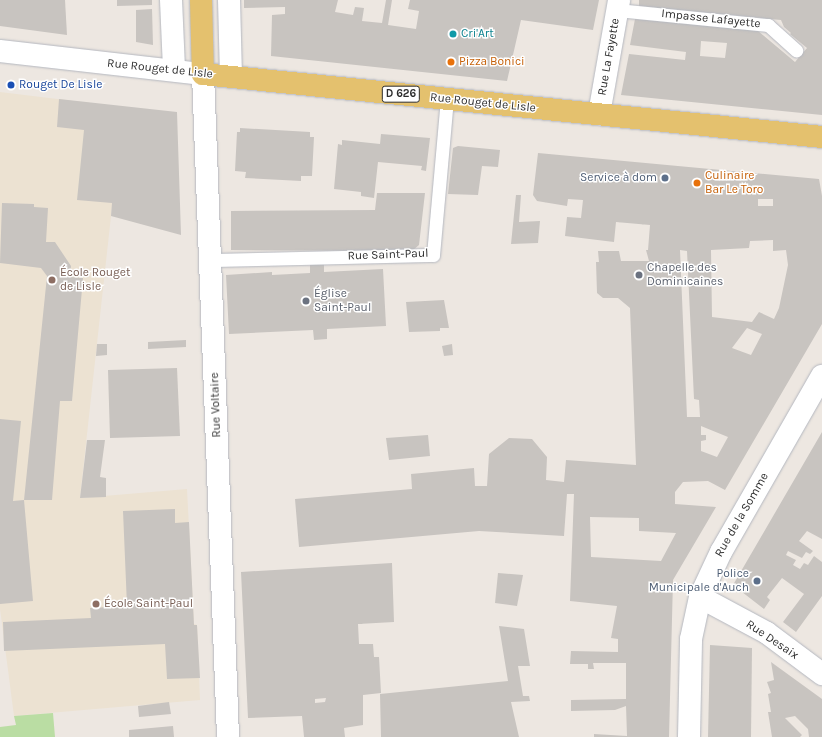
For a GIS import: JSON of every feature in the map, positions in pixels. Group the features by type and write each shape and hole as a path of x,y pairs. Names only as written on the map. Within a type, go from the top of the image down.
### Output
{"main road":[{"path":"201,0 204,74"},
{"name":"Rue Rouget de Lisle","path":"204,74 822,137"}],"street":[{"path":"171,0 174,70"},
{"path":"229,0 231,76"},
{"name":"Rue La Fayette","path":"599,114 618,5"},
{"name":"Rue Rouget de Lisle","path":"0,51 204,74"},
{"name":"Rue Voltaire","path":"204,74 228,737"},
{"name":"Rue de la Somme","path":"689,737 691,639 700,597 721,552 822,376"},
{"name":"Rue Desaix","path":"700,597 767,633 822,674"}],"lane":[{"name":"Impasse Lafayette","path":"618,5 768,25 796,50"},
{"name":"Rue Saint-Paul","path":"210,260 433,255 447,99"}],"shaded area":[{"path":"0,92 123,107 80,498 187,489 194,624 197,625 200,700 14,716 0,609"}],"green space":[{"path":"53,713 55,737 0,737 0,727 16,725 14,716"}],"building":[{"path":"0,0 65,0 67,35 0,26"},
{"path":"117,0 152,0 152,5 117,6"},
{"path":"244,0 338,0 335,12 353,15 355,7 364,8 362,21 382,23 386,0 392,0 388,25 416,29 419,11 408,9 410,0 599,0 593,30 521,20 507,81 271,56 272,15 285,14 285,7 244,8"},
{"path":"639,0 822,0 822,115 621,95 629,54 685,60 686,52 630,45 635,19 758,31 795,62 807,48 790,34 791,33 784,27 781,20 639,6","holes":["701,41 727,43 725,58 700,56"]},
{"path":"152,9 153,45 136,42 136,10"},
{"path":"59,99 177,112 181,235 111,216 112,203 77,200 84,130 57,127"},
{"path":"240,128 310,132 310,137 314,137 312,176 301,176 301,181 245,178 246,172 235,171 237,132 240,132"},
{"path":"381,134 430,138 426,171 421,170 422,166 378,162 374,198 361,196 361,192 334,189 338,144 342,145 342,140 380,144"},
{"path":"458,146 500,150 498,167 482,166 478,195 448,194 453,148"},
{"path":"538,153 819,179 822,196 822,324 725,490 708,481 683,482 675,492 675,504 716,507 673,580 669,737 594,737 594,734 627,736 626,706 615,710 571,711 571,700 626,699 626,663 593,663 594,669 588,669 588,664 570,664 571,651 618,652 618,639 611,638 617,606 570,601 574,494 567,494 564,536 479,531 299,547 295,499 412,489 411,474 474,468 475,486 487,486 489,454 509,438 532,439 547,457 546,480 564,482 566,460 636,465 630,308 618,298 603,298 597,293 596,262 599,262 598,251 619,251 621,261 649,261 646,250 648,250 650,225 616,222 614,242 565,236 567,217 581,218 583,200 568,199 567,206 537,201 533,195","holes":["758,199 773,199 773,206 758,206","773,240 773,251 786,250 788,265 779,308 774,319 759,312 752,322 712,317 711,250 749,248 750,241","680,250 687,251 694,399 699,400 700,417 687,417","747,328 762,334 751,355 732,348","701,426 728,437 717,457 701,451 701,441 706,440 706,435 701,435","590,517 639,518 639,531 676,533 661,561 591,557"]},
{"path":"377,193 425,193 419,245 412,251 231,250 231,211 375,210"},
{"path":"516,195 521,195 519,222 540,221 538,243 511,244"},
{"path":"2,203 34,204 34,207 48,208 46,242 55,242 71,266 70,277 83,278 72,401 60,401 52,500 24,500 47,276 41,268 0,263"},
{"name":"Église Saint-Paul","path":"310,262 324,262 324,272 383,269 386,326 327,329 327,339 314,340 313,330 229,334 226,275 272,272 272,275 310,273"},
{"path":"444,300 449,328 440,328 440,331 409,332 406,302"},
{"path":"186,340 186,347 148,349 148,342"},
{"path":"97,344 107,344 107,355 96,356"},
{"path":"452,344 453,355 444,356 442,346"},
{"path":"177,368 180,436 110,438 108,370"},
{"path":"0,419 21,421 13,501 24,500 33,601 0,604"},
{"path":"822,432 822,539 807,531 799,541 813,551 810,554 806,552 802,558 788,551 786,555 796,560 793,565 800,569 804,563 808,565 814,556 822,562 822,596 796,632 783,622 804,594 782,578 767,597 770,600 764,609 733,585"},
{"path":"428,435 430,456 389,460 386,438"},
{"path":"87,440 105,440 100,477 106,478 106,497 80,498"},
{"path":"175,509 175,523 189,522 194,625 197,625 200,678 167,679 165,644 4,651 3,622 91,618 90,608 127,606 123,511"},
{"path":"392,563 394,622 358,624 359,644 373,644 374,657 379,657 381,693 363,695 363,725 344,728 345,737 304,737 302,716 248,718 241,572","holes":["326,698 325,702 315,703 315,699"]},
{"path":"498,573 523,575 517,606 495,603"},
{"path":"499,626 524,629 530,666 518,666 523,696 529,696 530,701 511,702 519,737 381,737 380,694 508,681"},
{"path":"710,645 752,648 751,737 708,737"},
{"path":"771,662 822,699 822,737 809,737 808,729 795,716 785,718 802,735 800,737 772,737 768,712 771,712 768,694 771,693 767,682 774,680"},
{"path":"169,702 171,714 139,717 138,706"},
{"path":"173,726 174,737 129,737 129,730"}],"place":[{"name":"Cri'Art","path":"453,34"},
{"name":"Pizza Bonici","path":"451,62"},
{"name":"Rouget De Lisle","path":"11,85"},
{"name":"Service à dom","path":"665,178"},
{"name":"Culinaire Bar Le Toro","path":"697,183"},
{"name":"Chapelle des Dominicaines","path":"639,275"},
{"name":"École Rouget de Lisle","path":"52,280"},
{"name":"Église Saint-Paul","path":"306,301"},
{"name":"Police Municipale d'Auch","path":"757,581"},
{"name":"École Saint-Paul","path":"96,604"}]}
